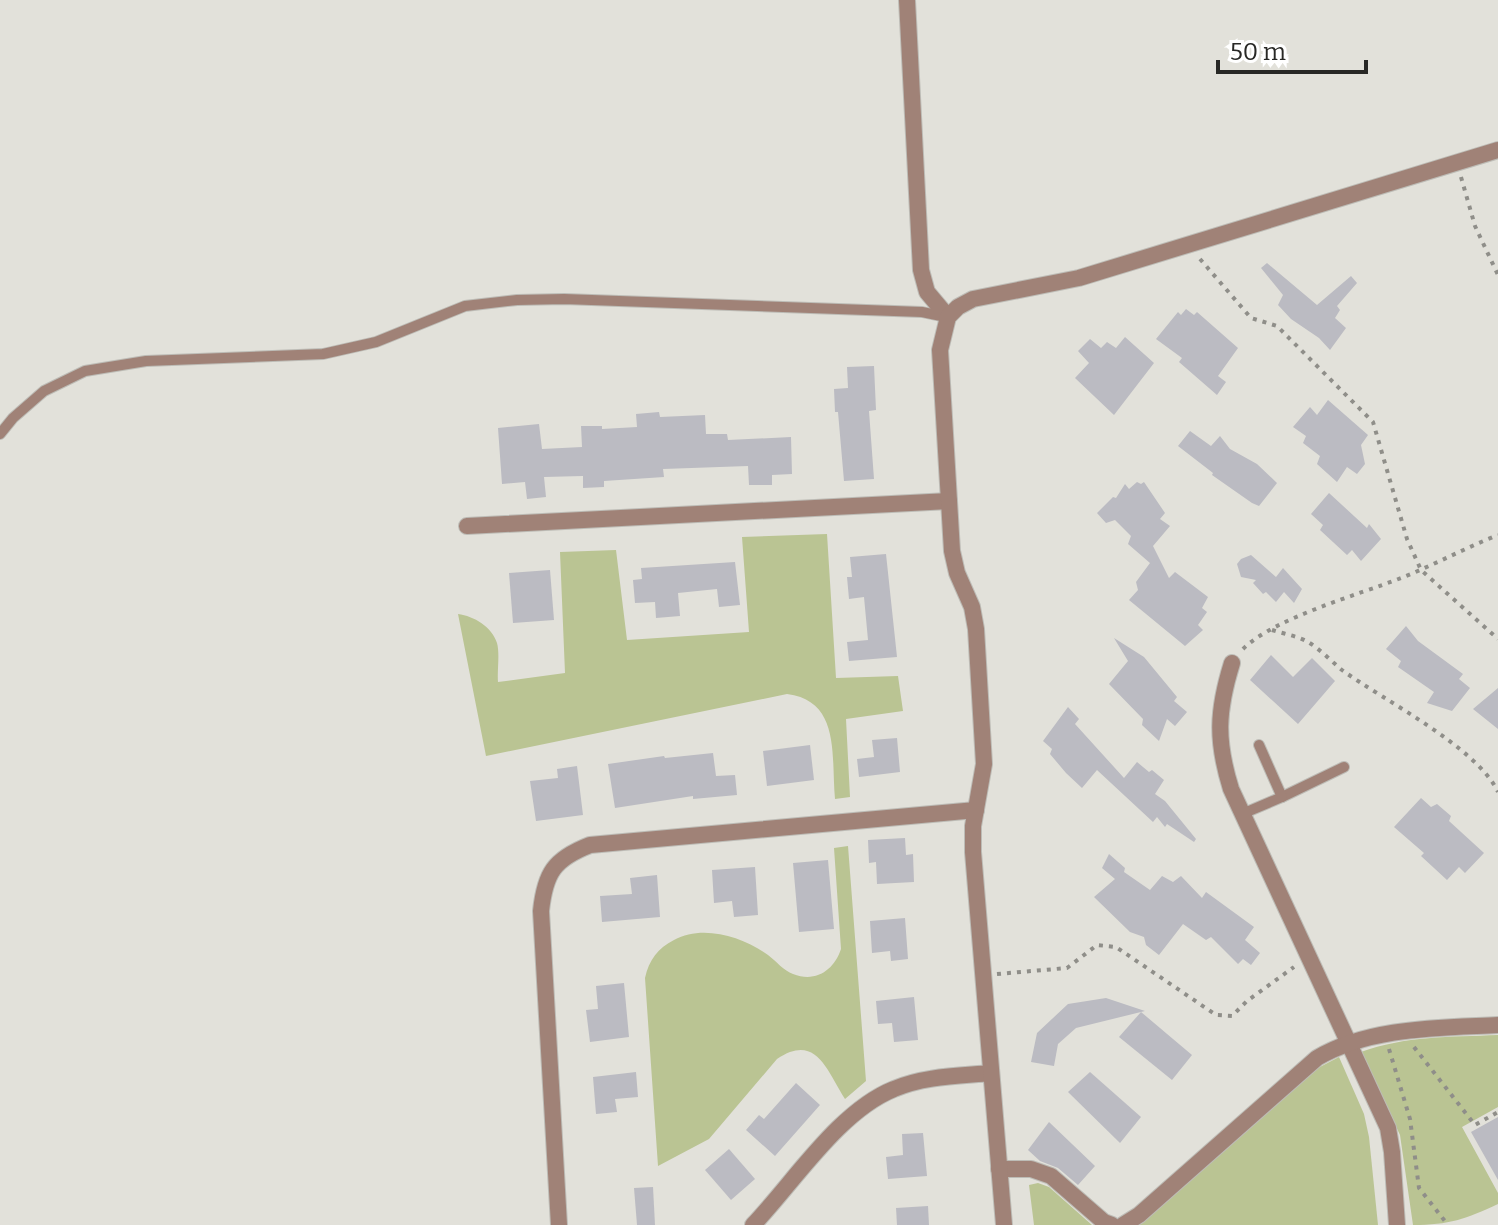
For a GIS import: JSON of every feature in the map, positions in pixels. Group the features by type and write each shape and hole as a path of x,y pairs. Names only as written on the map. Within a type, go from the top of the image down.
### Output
{"street":[{"path":"907,0 921,270 927,292 948,317"},
{"path":"1004,1225 973,852 984,764 976,629 972,607 957,573 952,551 940,350 948,317 958,307 982,297 1079,278 1498,150"},
{"path":"467,526 949,501"},
{"path":"1232,663 1218,727 1221,756 1242,814 1388,1128 1397,1225"},
{"path":"559,1225 541,911 544,888 556,864 567,854 590,845 976,810"},
{"path":"1123,1225 1139,1215 1317,1058 1348,1042 1394,1034 1498,1025"},
{"path":"753,1225 838,1128 863,1105 895,1088 933,1079 991,1073"},
{"path":"999,1169 1031,1169 1051,1176 1104,1222 1112,1225"}],"lane":[{"path":"0,434 44,391 85,371 146,361 323,354 376,342 465,306 564,299 922,312 948,317"},
{"path":"1259,745 1282,797"},
{"path":"1242,814 1344,767"}],"path":[{"path":"1457,162 1475,226 1498,275"},
{"path":"1187,245 1251,318 1277,326 1373,422 1407,539 1421,570 1498,639"},
{"path":"1232,663 1246,646 1280,624 1421,570 1498,535"},
{"path":"1271,630 1308,642 1343,670 1399,706 1463,753 1493,781 1498,792"},
{"path":"983,975 1067,968 1097,945 1116,947 1216,1015 1232,1016 1247,1001 1308,956"},
{"path":"1394,1034 1475,1125 1498,1112"},
{"path":"1394,1034 1419,1188 1448,1225"}],"green space":[{"path":"827,534 836,678 898,676 903,711 846,719 850,797 835,799 830,733 825,719 817,707 787,694 486,756 458,614 482,623 495,637 498,682 565,673 560,552 616,550 627,640 749,632 742,537"},
{"path":"848,846 866,1081 845,1099 825,1066 811,1052 790,1052 777,1059 709,1139 658,1166 645,978 652,960 674,940 685,935 710,933 747,943 793,974 809,977 823,973 834,963 841,949 834,848"},
{"path":"1498,1035 1498,1107 1462,1127 1498,1193 1498,1204 1457,1220 1413,1225 1400,1135 1361,1052 1411,1040"},
{"path":"1339,1057 1364,1114 1378,1225 1137,1225 1318,1068"},
{"path":"1038,1183 1049,1187 1092,1225 1034,1225 1029,1185"}],"building":[{"path":"1267,263 1317,305 1351,276 1357,283 1337,306 1340,310 1335,318 1346,328 1330,350 1278,305 1283,295 1261,268"},
{"path":"1186,309 1194,315 1197,312 1238,348 1218,376 1226,382 1217,395 1179,362 1182,358 1156,339 1178,312 1181,315"},
{"path":"1125,337 1154,363 1114,415 1075,378 1089,363 1078,351 1090,339 1101,348 1107,342 1116,348"},
{"path":"874,366 876,410 869,411 874,479 844,481 834,389 848,388 847,367"},
{"path":"1328,400 1368,435 1361,445 1365,464 1357,474 1347,467 1337,482 1317,464 1320,456 1303,443 1306,436 1293,427 1310,407 1317,415"},
{"path":"659,412 660,417 705,415 706,434 727,434 728,440 791,437 792,474 772,475 772,485 749,485 748,466 663,469 664,477 604,481 604,487 583,488 583,476 544,477 546,497 527,499 525,482 502,484 498,428 539,424 542,449 582,447 581,426 602,426 602,429 637,427 636,414"},
{"path":"1190,431 1211,446 1220,436 1230,449 1257,464 1277,483 1259,506 1212,475 1178,446"},
{"path":"1137,482 1144,482 1165,513 1160,519 1170,526 1153,546 1169,578 1175,572 1208,597 1202,608 1207,612 1198,625 1203,630 1185,646 1129,600 1138,590 1136,582 1150,563 1128,544 1131,536 1115,520 1106,523 1097,513 1113,497 1116,498 1125,484 1129,489"},
{"path":"1329,493 1367,528 1369,524 1381,539 1361,561 1352,550 1347,555 1320,530 1323,525 1311,514"},
{"path":"886,554 897,657 849,661 847,642 868,640 864,597 849,599 847,577 852,577 850,557"},
{"path":"1251,555 1276,577 1283,568 1302,589 1294,603 1284,592 1276,602 1253,583 1256,580 1241,577 1237,564"},
{"path":"735,562 740,605 719,607 717,589 678,593 680,616 656,618 655,602 635,603 633,580 642,579 641,568"},
{"path":"550,570 554,620 513,623 509,573"},
{"path":"1406,626 1418,641 1463,674 1459,679 1470,688 1452,711 1427,703 1434,692 1398,667 1401,661 1386,649"},
{"path":"1114,638 1144,657 1177,697 1174,701 1187,712 1175,726 1167,719 1159,741 1142,725 1143,719 1109,684 1128,661"},
{"path":"1271,655 1293,677 1312,658 1335,681 1298,724 1250,680"},
{"path":"1498,688 1498,729 1473,709"},
{"path":"1068,707 1079,719 1075,724 1124,778 1137,762 1164,780 1155,794 1165,801 1196,839 1194,842 1167,824 1165,827 1157,817 1153,822 1097,770 1082,788 1066,773 1050,754 1052,749 1043,741"},
{"path":"897,738 900,772 859,777 857,759 874,757 872,740"},
{"path":"810,745 814,780 767,786 763,751"},
{"path":"713,753 716,776 735,775 737,795 693,799 693,796 615,808 608,764"},
{"path":"577,766 583,815 536,821 530,781 558,778 557,769"},
{"path":"1421,798 1431,807 1437,804 1451,816 1449,821 1484,853 1465,873 1459,867 1447,880 1421,856 1424,853 1394,827"},
{"path":"905,838 906,855 913,854 914,882 877,884 876,862 869,863 868,840"},
{"path":"1109,854 1125,868 1124,872 1150,890 1162,876 1173,882 1181,876 1202,898 1206,892 1254,927 1245,940 1260,953 1251,965 1243,959 1238,964 1211,937 1206,940 1183,924 1159,955 1146,945 1144,937 1130,932 1094,897 1115,879 1102,868"},
{"path":"828,860 834,929 799,932 793,863"},
{"path":"755,867 758,915 734,917 732,901 714,903 712,870"},
{"path":"657,875 660,917 602,922 600,896 632,894 630,878"},
{"path":"905,918 908,959 891,961 890,951 872,953 870,921"},
{"path":"624,983 629,1037 590,1042 586,1010 598,1009 596,986"},
{"path":"914,997 918,1040 894,1042 892,1023 878,1024 876,1001"},
{"path":"1106,998 1145,1011 1076,1028 1058,1044 1054,1066 1031,1062 1037,1033 1068,1004"},
{"path":"1141,1012 1192,1055 1172,1080 1119,1037"},
{"path":"636,1072 638,1097 615,1099 617,1112 596,1114 593,1077"},
{"path":"1090,1072 1141,1117 1120,1143 1068,1092"},
{"path":"796,1083 820,1105 775,1156 746,1130 759,1115 764,1119"},
{"path":"1498,1117 1498,1180 1471,1132"},
{"path":"1049,1122 1095,1166 1078,1185 1058,1168 1040,1161 1028,1150"},
{"path":"923,1133 927,1176 888,1179 886,1157 903,1155 902,1134"},
{"path":"729,1149 755,1179 731,1200 705,1170"},
{"path":"653,1187 655,1225 637,1225 634,1188"},
{"path":"928,1206 929,1225 897,1225 896,1208"}]}
